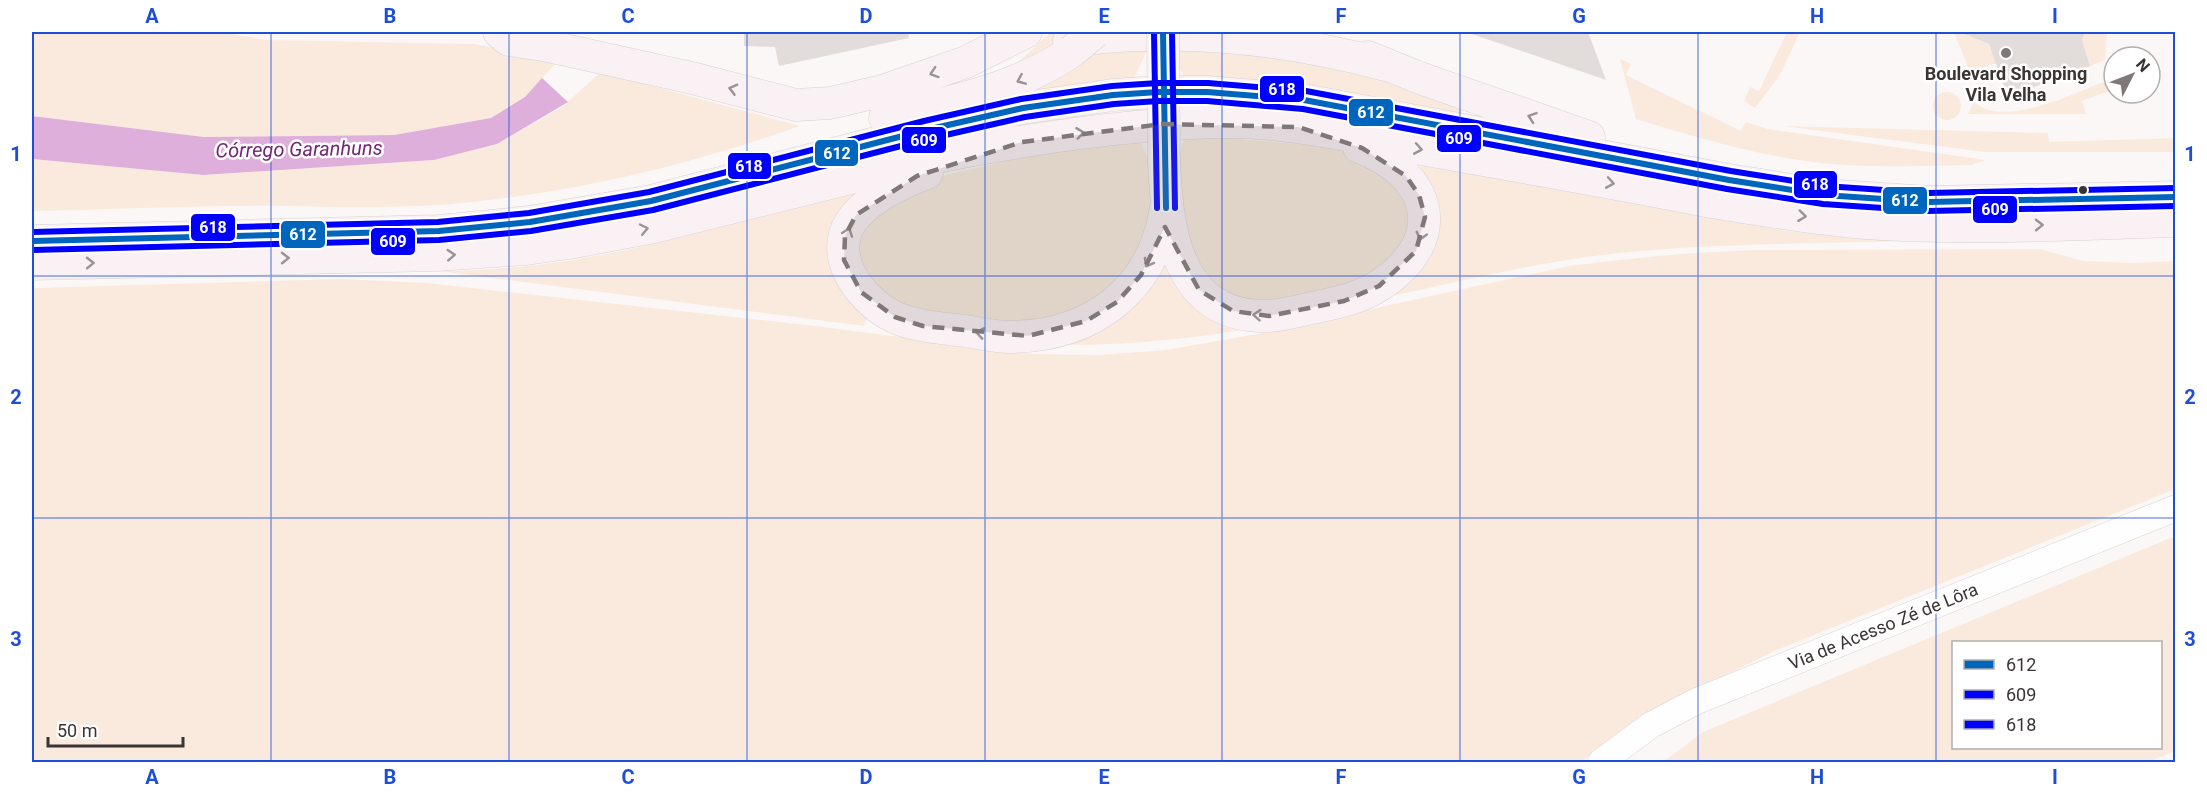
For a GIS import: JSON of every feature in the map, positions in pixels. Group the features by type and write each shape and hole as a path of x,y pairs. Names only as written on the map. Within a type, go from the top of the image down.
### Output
{"main road":[{"path":"966,62 1026,32"},
{"path":"1163,32 1164,162 1166,208 1171,237 1185,271 1208,297 1233,311 1258,316 1279,315 1344,301 1379,286 1409,261 1421,240 1425,217 1419,195 1406,176 1374,153 1298,127"},
{"path":"1321,32 1386,65"},
{"path":"504,36 692,78 793,104 830,103 853,98 882,91 966,62 1018,50 1091,38 1176,34 1261,39 1303,45 1386,65 1686,171"},
{"path":"32,241 394,231 432,229 502,219 997,89 1036,74 1083,41"},
{"path":"394,231 439,231 484,227 611,210 1023,108 1090,98 1158,92 1245,94 1304,99 1776,188 1824,195 1928,202 2175,197"},
{"path":"32,264 437,255 526,249 622,233 931,158 1065,135 1162,124 1228,122 1298,127 1712,202 1865,223 1972,227 2175,221"},
{"path":"1022,142 917,177 884,194 856,215 847,230 843,248 847,271 861,292 877,306 895,317 923,326 1007,337 1038,335 1068,328 1102,312 1130,289 1150,260 1158,243 1166,208"}],"street":[{"name":"Via de Acesso Zé de Lôra","path":"1601,762 1632,737 1697,701 2175,508"}],"highlighted area":[{"path":"1162,124 1298,127 1362,148 1406,176 1419,195 1425,217 1416,251 1379,286 1344,301 1269,316 1233,311 1199,290 1165,227 1141,275 1117,302 1086,321 1028,336 923,326 895,317 861,292 844,260 845,236 856,215 917,176 1022,142"}],"shaded area":[{"path":"32,32 220,32 267,40 475,44 558,61 525,97 491,118 394,135 204,137 32,116"},
{"path":"1051,32 1147,32 1147,50 1134,79 1026,91 1014,66"},
{"path":"1298,32 1464,110 1460,113 1311,85 1227,78 1184,78 1171,48"},
{"path":"1787,32 1800,32 1780,75 1755,108 1744,101 1750,87 1759,91"},
{"path":"1954,32 1966,32 1989,44 1997,63 1970,72"},
{"path":"2085,32 2107,32 2106,45 2102,45 2102,61 2090,66 2082,40"},
{"path":"1620,59 1631,64 1626,75 1741,131 1746,122 1768,129 1986,160 1972,165 1827,164 1784,158 1699,138 1636,119"},
{"path":"601,72 800,126 720,152 638,174 515,197 473,202 399,207 216,206 32,211 32,159 203,175 434,160 497,144 562,107"},
{"path":"2102,83 2102,94 2082,101 2086,114 1968,114 1974,102 1988,110 2004,112 2023,110"},
{"path":"1947,92 1957,96 1961,106 1957,116 1947,120 1937,116 1933,106 1937,96"},
{"path":"1783,126 2048,133 2049,142 2175,138 2175,152 1985,152"},
{"path":"1226,138 1309,145 1349,151 1373,159 1414,208 1393,269 1270,308 1235,304 1188,262 1176,164 1184,139"},
{"path":"1139,139 1152,167 1153,221 1116,290 1048,326 903,312 854,263 864,220 937,177 1064,148"},
{"path":"1424,164 1787,231 1844,237 1895,238 1905,241 1726,246 1619,253 1524,268 1368,301 1438,227 1439,218 1435,196 1419,169"},
{"path":"860,190 850,205 867,317 864,326 438,271 526,266 613,252 718,227"},
{"path":"2040,249 2083,261 2132,263 2175,261 2175,489 1774,651 1642,717 1624,728 1582,762 32,762 32,288 340,279 427,283 807,325 1033,354 1100,355 1166,350 1257,334 1569,266 1616,260 1755,250"},
{"path":"1160,260 1275,324 1211,335 1147,342 1083,345 1018,344"},
{"path":"2175,536 2175,751 2149,762 1663,762 1703,732"}],"water":[{"name":"Córrego Garanhuns","path":"542,78 568,102 497,144 434,160 203,175 32,159 32,116 204,137 394,135 491,118 525,97"}],"building":[{"path":"744,32 908,32 909,38 779,66 775,47 744,46"},
{"path":"1473,32 1588,32 1606,80 1472,34"},
{"path":"1960,32 2085,32 2082,40 2090,66 2008,97 1989,44"}],"transit line":[{"name":"609","path":"1154,32 1157,208"},
{"name":"612","path":"1163,32 1166,208"},
{"name":"618","path":"1172,32 1175,208"},
{"name":"618","path":"32,232 438,222 529,213 649,192 924,121 1021,99 1112,86 1158,83 1208,83 1306,91 1731,171 1825,186 1928,193 2176,188"},
{"name":"612","path":"32,241 439,231 530,222 651,201 926,130 1023,108 1113,95 1158,92 1207,92 1304,100 1729,180 1824,195 1928,202 2176,197"},
{"name":"609","path":"32,250 439,240 531,231 653,210 928,139 1025,117 1114,104 1158,101 1207,101 1303,109 1727,189 1823,204 1928,211 2176,206"}],"place":[{"name":"Boulevard Shopping Vila Velha","path":"2006,53"}]}
